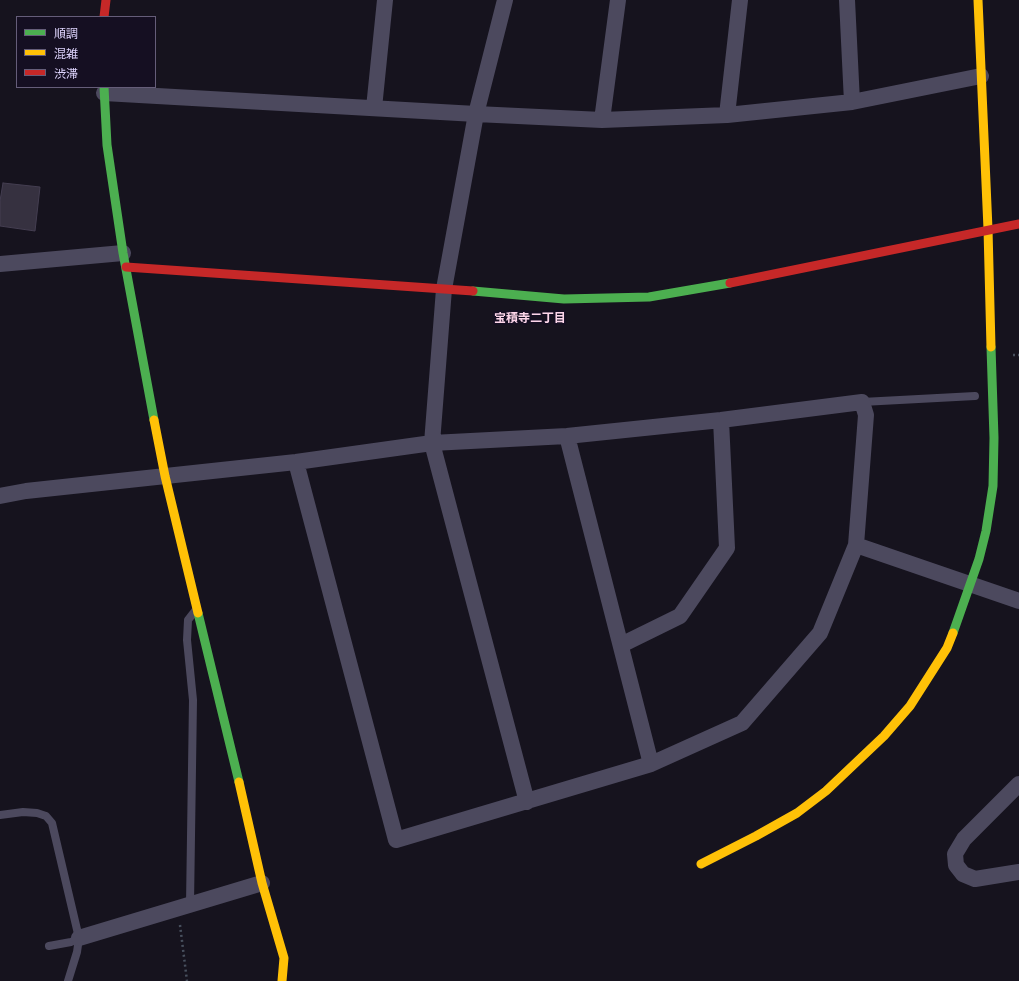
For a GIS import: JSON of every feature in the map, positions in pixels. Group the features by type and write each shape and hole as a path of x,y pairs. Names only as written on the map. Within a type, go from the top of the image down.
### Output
{"street":[{"path":"104,16 106,0"},
{"path":"374,108 385,0"},
{"path":"505,0 476,114 444,289 432,443 526,802"},
{"path":"602,120 618,0"},
{"path":"727,115 740,0"},
{"path":"847,0 852,102"},
{"path":"701,864 797,813 826,791 884,736 910,706 947,648 971,584 986,531 993,486 994,438 988,229 978,0"},
{"path":"282,981 284,958 262,883 165,476 124,260 106,145 104,90 374,108 602,120 727,115 852,102 981,76"},
{"path":"0,264 124,260 564,299 649,297 758,278 988,229 1019,224"},
{"path":"0,496 26,491 296,462 432,443 567,436 721,420 862,402 866,414 856,545 820,633 742,722 651,764 396,840 296,462"},
{"path":"621,645 680,616 727,548 721,420"},
{"path":"567,436 651,764"},
{"path":"856,545 1019,601"},
{"path":"1019,784 964,838 955,854 956,865 963,874 975,879 1019,872"},
{"path":"79,938 262,883"}],"lane":[{"path":"862,402 975,396"},
{"path":"184,906 193,700 187,640 188,620 197,609"},
{"path":"0,815 23,812 36,813 46,816 52,823 79,938 77,952 68,981"},
{"path":"48,946 71,942 79,938"}],"path":[{"path":"1012,355 1019,355"},
{"path":"184,906 187,981"}],"building":[{"path":"3,183 40,187 35,231 0,226 0,201"}],"traffic: fast":[{"path":"104,88 107,145 123,253 154,420"},
{"path":"473,291 564,299 649,297 730,283"},
{"path":"953,633 979,559 986,531 993,486 994,438 991,347"},
{"path":"198,613 239,782"}],"traffic: slow":[{"path":"978,0 988,229 991,347"},
{"path":"154,420 165,476 198,613"},
{"path":"701,864 797,813 826,791 884,736 910,706 947,648 953,633"},
{"path":"239,782 262,883 284,958 282,981"}],"traffic: jam":[{"path":"104,16 106,0"},
{"path":"730,283 1019,224"},
{"path":"126,267 473,291"}],"district":[{"name":"宝積寺二丁目","path":"530,319"}]}
